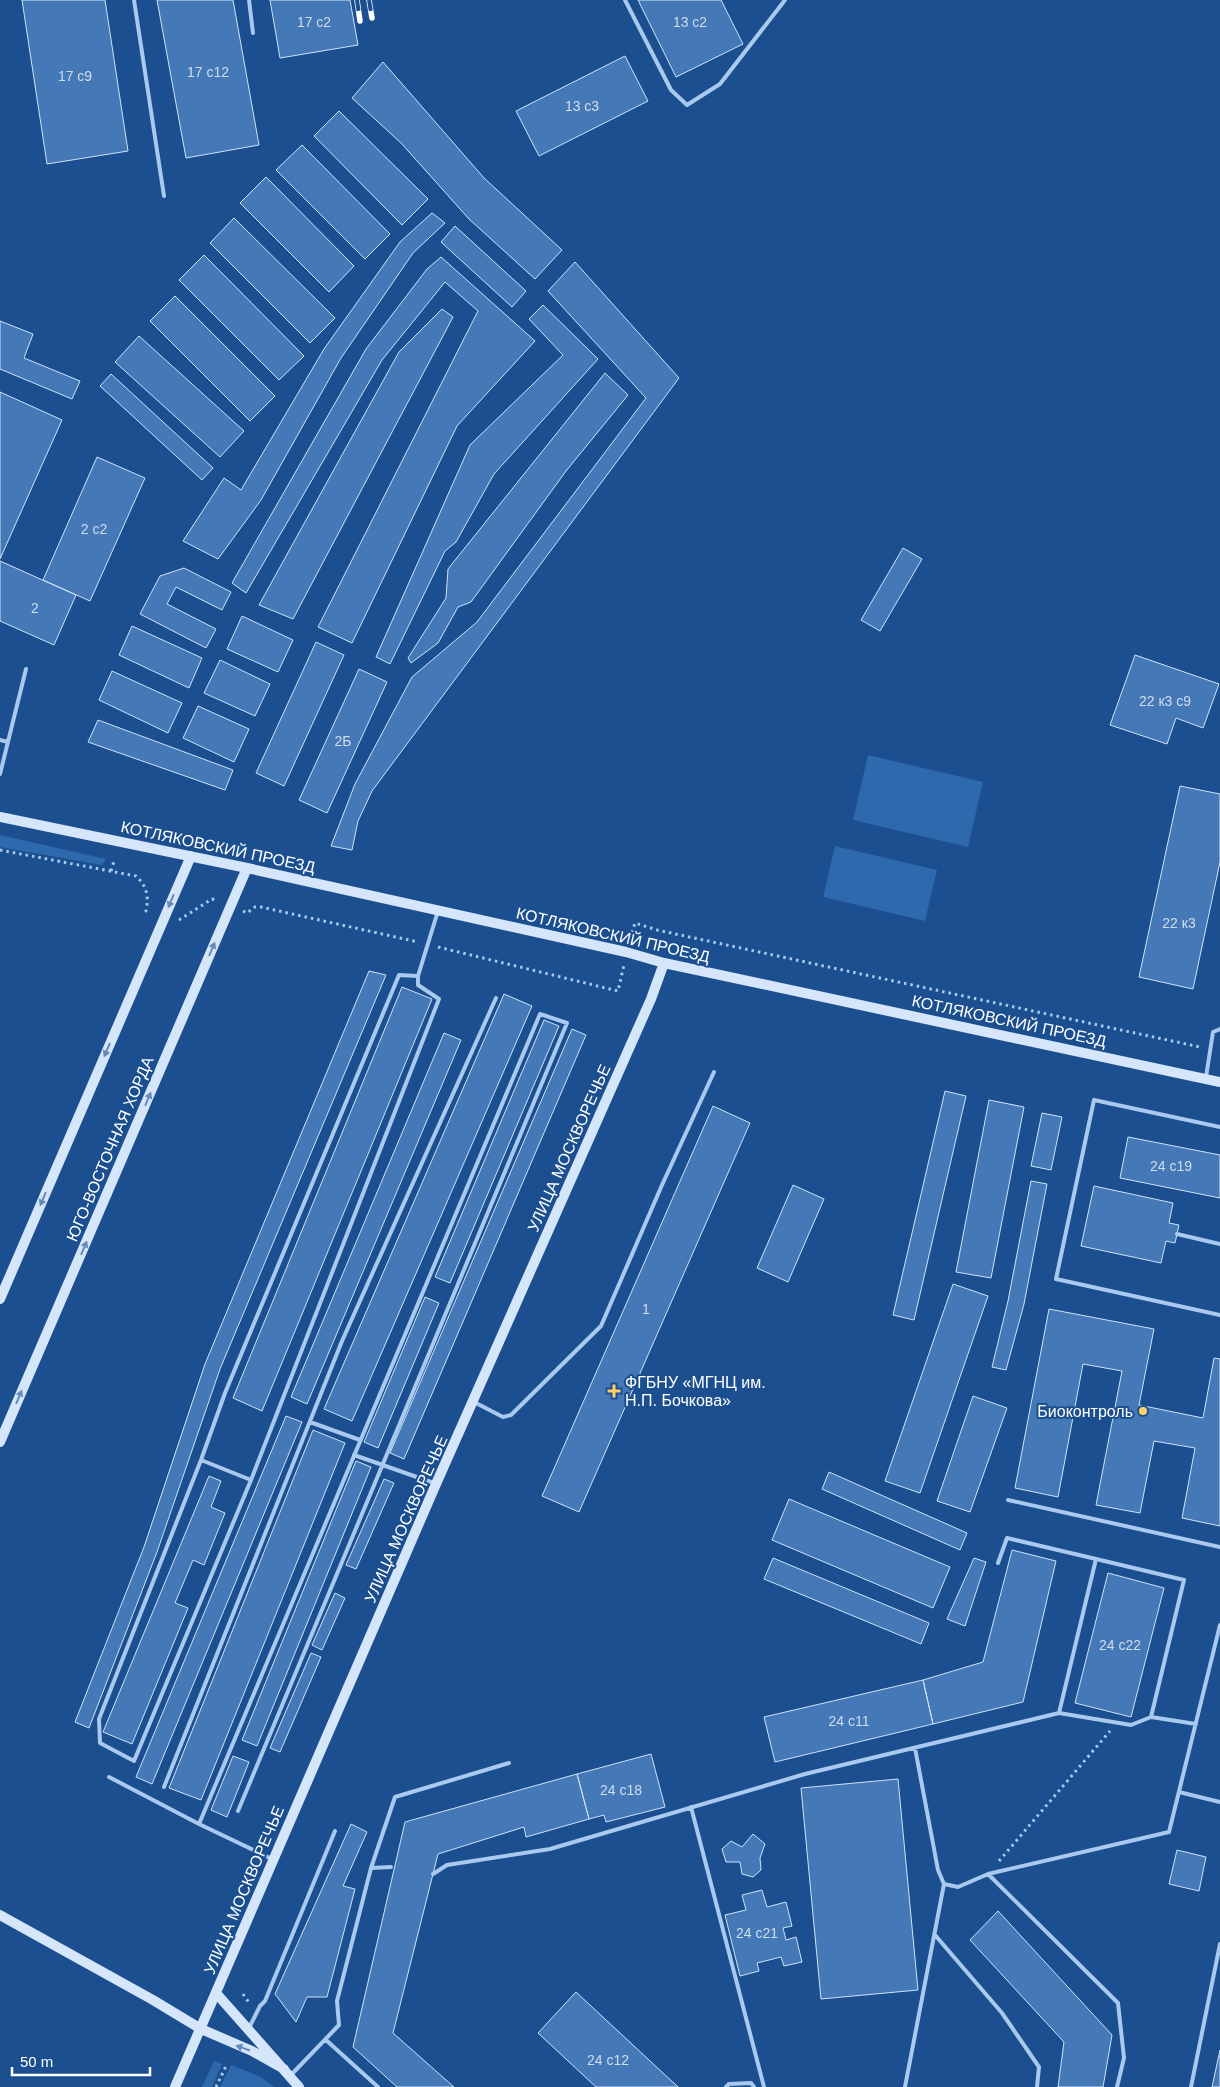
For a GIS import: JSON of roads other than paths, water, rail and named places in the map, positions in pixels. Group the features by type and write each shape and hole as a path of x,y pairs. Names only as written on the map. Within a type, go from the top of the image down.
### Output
{"main road":[{"name":"КОТЛЯКОВСКИЙ ПРОЕЗД","path":"0,817 247,868 664,962 1220,1082"},
{"path":"0,1299 190,856"},
{"name":"ЮГО-ВОСТОЧНАЯ ХОРДА","path":"0,1442 247,868"},
{"name":"УЛИЦА МОСКВОРЕЧЬЕ","path":"175,2087 436,1484 474,1402 647,1008 664,962"},
{"path":"0,1915 153,2000 201,2029 252,2051 287,2073"},
{"path":"216,1993 299,2087"}],"lane":[{"path":"134,0 164,196"},
{"path":"249,0 253,34"},
{"path":"625,0 671,90 686,105 720,84 785,0"},
{"path":"0,774 26,669"},
{"path":"0,740 8,742"},
{"path":"418,976 399,975 225,1393 201,1460 100,1719 100,1743 134,1761 251,1480 440,999 418,984 418,976 438,911"},
{"path":"164,1787 342,1341 496,998"},
{"path":"199,1824 540,1014 567,1023 238,1812"},
{"path":"1206,1079 1213,1032 1220,1029"},
{"path":"474,1402 503,1417 511,1415 601,1326 662,1185 714,1072"},
{"path":"1220,1127 1094,1100 1056,1279 1220,1314"},
{"path":"1177,1234 1220,1244"},
{"path":"310,1422 360,1440"},
{"path":"354,1454 436,1484"},
{"path":"201,1460 251,1480"},
{"path":"1008,1500 1220,1547"},
{"path":"998,1563 1007,1538 1184,1580 1151,1718"},
{"path":"1059,1713 1096,1559"},
{"path":"944,1884 958,1887 988,1874 1169,1832 1220,1625"},
{"path":"433,1874 447,1865 550,1849 805,1774 1059,1713 1131,1725 1151,1718 1196,1724"},
{"path":"904,2087 944,1884 938,1870 915,1748"},
{"path":"287,2073 326,2040 339,2025 337,2001 371,1868 395,1797 509,1763"},
{"path":"109,1777 199,1824 274,1860"},
{"path":"1179,1792 1220,1802"},
{"path":"691,1808 764,2087"},
{"path":"249,2029 260,2006 266,2001 335,1831"},
{"path":"371,1868 391,1867"},
{"path":"988,1874 1118,2003 1124,2058 1117,2087"},
{"path":"934,1934 1002,2013 1039,2067 1037,2087"},
{"path":"1191,2087 1220,1944"},
{"path":"326,2040 378,2087"},
{"path":"726,2087 729,2084 751,2083 754,2087"}],"railway":[{"path":"357,0 360,21"},
{"path":"369,0 372,18"}],"place":[{"name":"ФГБНУ «МГНЦ им. Н.П. Бочкова»","path":"614,1391"},
{"name":"Биоконтроль","path":"1143,1411"}]}
